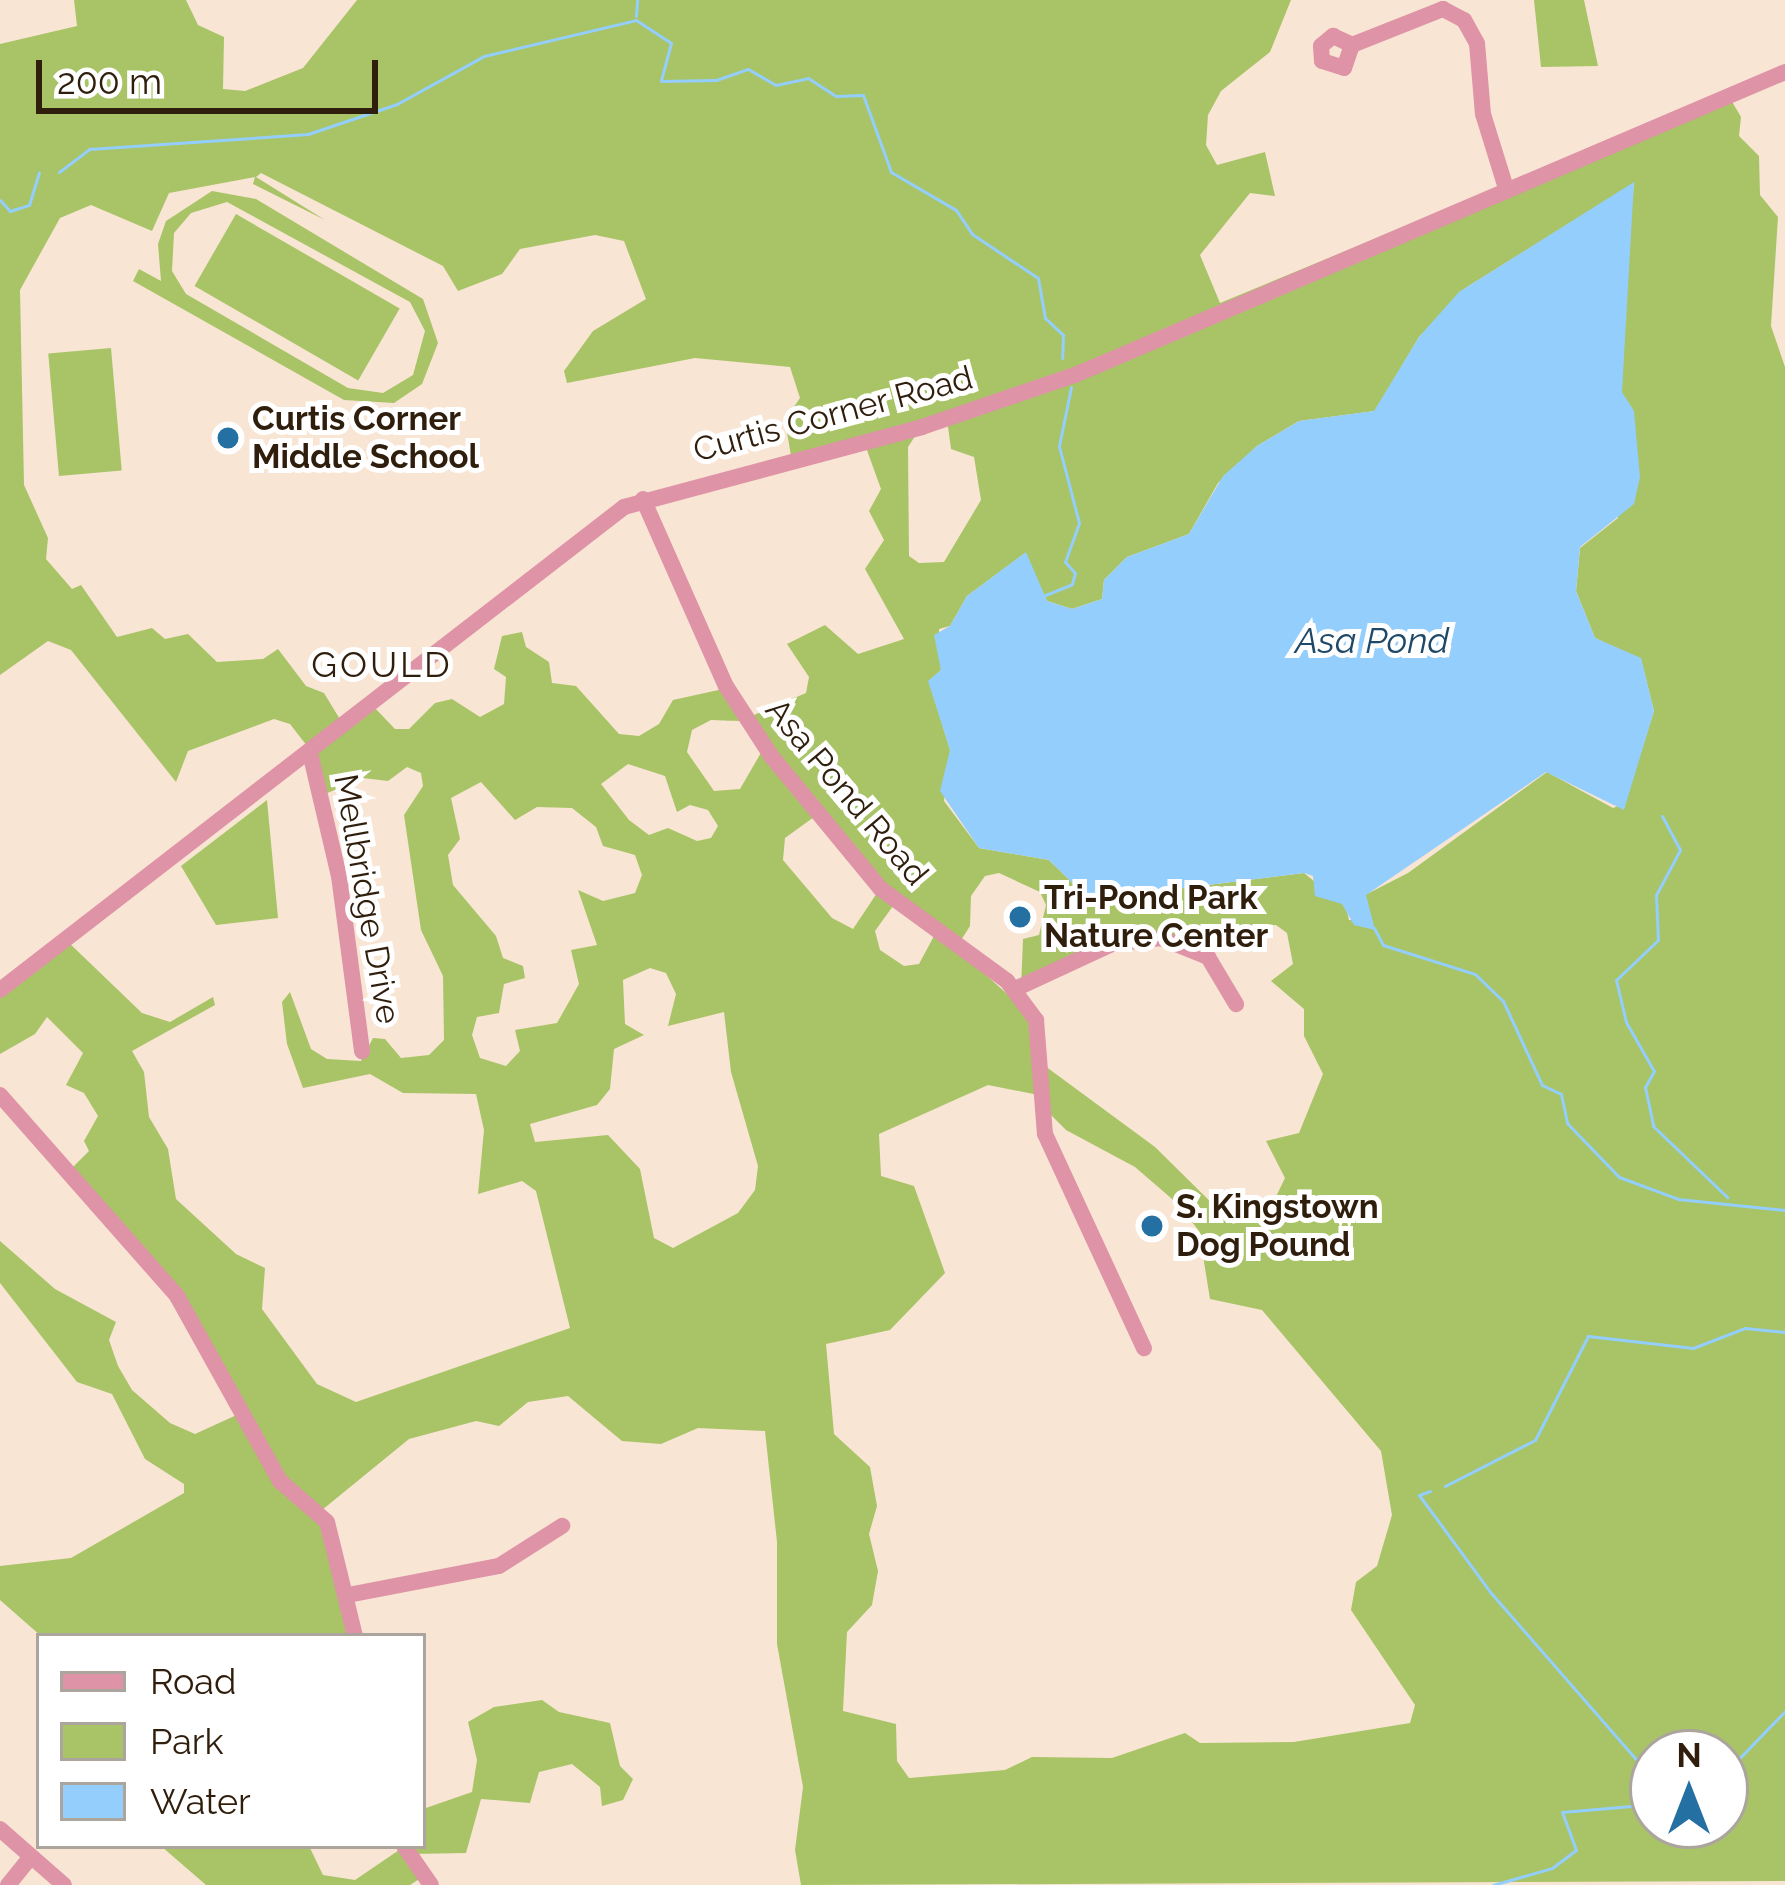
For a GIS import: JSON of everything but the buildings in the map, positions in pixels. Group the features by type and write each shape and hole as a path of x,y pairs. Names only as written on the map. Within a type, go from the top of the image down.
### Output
{"street":[{"path":"1352,45 1432,11 1465,20 1477,43 1483,114 1505,185"},
{"name":"Curtis Corner Road","path":"0,990 311,757 591,525 643,499 922,427 1075,375 1505,185 1785,72"},
{"name":"Asa Pond Road","path":"643,499 726,686 772,757 881,889 1016,989 1043,1039 1052,1152 1144,1348"},
{"name":"Mellbridge Drive","path":"311,757 339,876 362,1051"},
{"path":"1016,989 1112,944 1162,938 1208,957 1236,1004"},
{"path":"0,1096 178,1296 276,1475 327,1522 354,1633"},
{"path":"348,1595 499,1566 562,1526"},
{"path":"0,1829 64,1885"},
{"path":"406,1849 430,1885"},
{"path":"8,1885 31,1857"}],"green space":[{"path":"74,0 186,0 198,25 224,37 223,89 245,91 303,68 357,0 1291,0 1270,52 1221,91 1208,115 1206,145 1217,165 1265,152 1275,196 1250,193 1200,255 1220,303 1727,93 1741,117 1739,136 1759,156 1760,195 1778,217 1771,326 1785,367 1785,1881 801,1885 795,1850 803,1787 777,1644 777,1542 765,1431 698,1428 661,1444 622,1441 568,1396 528,1402 499,1426 476,1421 409,1439 322,1510 355,1633 38,1633 0,1600 0,1566 71,1558 184,1493 184,1484 145,1459 112,1394 77,1382 0,1283 0,1241 55,1289 116,1322 109,1340 118,1366 132,1390 170,1423 195,1434 241,1413 194,1323 68,1172 89,1151 84,1141 98,1116 84,1093 66,1085 83,1053 47,1017 35,1034 0,1054 0,987 66,940 142,1013 170,1022 213,997 215,1005 132,1051 144,1072 149,1117 168,1149 176,1199 236,1254 265,1268 262,1309 317,1384 356,1402 570,1328 536,1191 522,1181 478,1194 484,1130 476,1094 403,1093 370,1074 303,1088 287,1044 282,1002 290,992 311,1049 327,1059 361,1061 373,1038 385,1039 401,1058 429,1055 444,1040 443,976 421,930 404,815 423,786 421,773 407,767 388,781 363,778 325,794 311,751 290,724 274,719 188,751 176,782 71,650 48,641 0,675 0,44 77,26","holes":["261,173 443,266 458,291 502,274 520,249 595,235 624,241 646,299 593,331 564,371 567,383 695,358 790,367 800,398 785,420 791,456 864,442 881,489 869,511 884,540 865,569 904,639 858,654 825,625 787,644 809,677 806,693 742,720 723,689 673,700 659,724 639,736 619,734 576,686 552,683 549,662 526,647 522,632 502,636 494,669 506,677 504,704 480,717 452,699 435,703 409,729 395,729 373,706 344,726 324,693 306,686 278,649 263,659 217,662 188,634 165,639 152,628 117,637 81,585 72,589 46,559 48,538 24,485 20,290 60,218 91,205 152,231 169,193 255,177 253,184 325,220 256,177","1634,183 1622,308 1618,518 1580,548 1576,591 1595,638 1641,659 1654,711 1625,803 1613,808 1547,772 1408,873 1365,895 1369,921 1349,920 1346,907 1304,873 1128,895 1100,910 1049,860 979,848 944,801 950,750 929,681 941,670 939,629 950,626 967,596 1025,553 1047,601 1072,609 1102,599 1104,580 1127,557 1189,534 1218,483 1257,446 1299,421 1375,411 1419,337 1467,287","947,419 951,449 974,457 981,500 944,562 919,563 909,556 908,447 921,427","711,720 740,721 762,751 740,789 714,791 687,752 692,730","628,764 665,776 677,812 690,805 708,810 718,826 711,838 697,841 668,828 649,835 629,820 601,784","481,782 515,820 537,807 572,808 596,827 603,846 635,855 642,875 635,893 603,901 578,890 597,945 571,950 579,984 557,1023 515,1030 520,1051 506,1066 480,1058 472,1035 477,1017 499,1013 504,984 525,978 523,966 503,958 496,936 453,885 448,855 460,839 451,798","814,817 877,893 853,929 832,918 783,860 785,838","999,873 1040,892 1046,905 1039,935 1023,939 1021,989 1133,942 1196,952 1225,927 1276,925 1287,933 1293,964 1271,981 1304,1009 1304,1036 1323,1074 1299,1133 1266,1141 1285,1178 1269,1211 1233,1224 1155,1147 1045,1066 1034,1018 956,948 970,926 971,896 985,876","893,906 934,936 919,964 904,966 880,950 875,931","650,968 666,973 676,994 668,1026 724,1012 731,1072 758,1166 755,1190 738,1213 673,1248 654,1238 640,1169 608,1135 535,1142 530,1124 597,1105 610,1089 614,1049 644,1035 625,1024 623,980","988,1085 1044,1096 1046,1110 1066,1130 1135,1167 1179,1205 1199,1231 1210,1299 1262,1310 1381,1451 1392,1515 1377,1566 1356,1582 1351,1610 1415,1705 1410,1723 1294,1742 1200,1743 1185,1733 1112,1758 1032,1757 1005,1770 909,1778 897,1761 896,1724 843,1711 847,1632 872,1605 878,1571 869,1534 877,1506 870,1467 834,1434 826,1344 890,1330 945,1273 914,1186 881,1176 879,1134"]},
{"path":"1534,0 1584,0 1598,66 1541,67"},
{"path":"212,191 256,199 423,299 438,343 422,384 394,403 344,400 133,281 139,269 161,281 158,244 166,221","holes":["227,202 410,302 425,331 413,375 383,393 348,388 186,294 172,271 174,233 191,213"]},
{"path":"236,214 400,308 358,380 195,286"},
{"path":"111,348 122,471 59,476 48,353"},
{"path":"267,800 278,918 216,925 181,866"},
{"path":"542,1700 559,1712 610,1723 620,1766 633,1779 623,1800 602,1806 600,1787 572,1764 539,1772 530,1803 481,1799 466,1853 411,1854 424,1876 410,1885 206,1885 164,1849 310,1849 323,1875 355,1880 401,1849 426,1849 426,1808 472,1792 477,1760 468,1722 494,1707"}],"water":[{"name":"Asa Pond","path":"1634,182 1622,392 1634,411 1640,477 1634,504 1580,547 1576,591 1595,638 1641,658 1654,711 1624,810 1546,772 1366,895 1375,930 1354,925 1342,904 1315,896 1313,876 1304,873 1128,895 1100,910 1049,860 979,848 940,791 950,750 928,681 941,670 934,635 950,626 967,596 1026,552 1047,601 1072,609 1102,599 1104,580 1127,557 1189,534 1223,476 1257,446 1299,421 1374,411 1419,337 1459,292"}],"waterway":[{"path":"636,16 637,0"},
{"path":"59,172 89,149 308,134 397,104 484,56 636,20 671,43 661,81 716,80 748,69 776,85 808,78 836,96 863,95 891,172 956,210 972,234 1038,278 1045,318 1063,335 1062,358"},
{"path":"0,200 10,211 29,205 39,172"},
{"path":"1043,596 1072,584 1075,573 1065,562 1079,523 1059,446 1071,387"},
{"path":"1662,816 1680,850 1656,895 1658,940 1616,980 1626,1022 1654,1071 1645,1087 1653,1126 1727,1197"},
{"path":"1374,928 1383,945 1475,974 1503,1001 1542,1085 1561,1094 1567,1123 1619,1177 1678,1199 1785,1210"},
{"path":"1445,1486 1535,1440 1588,1336 1693,1348 1745,1328 1785,1332"},
{"path":"1430,1491 1419,1495 1491,1593 1629,1751"},
{"path":"1749,1748 1785,1711"},
{"path":"1493,1885 1552,1868 1576,1850 1562,1812 1629,1806"}],"place":[{"name":"Curtis Corner Middle School","path":"228,438"},
{"name":"Tri-Pond Park Nature Center","path":"1020,917"},
{"name":"S. Kingstown Dog Pound","path":"1152,1226"}],"district":[{"name":"GOULD","path":"382,665"}]}
